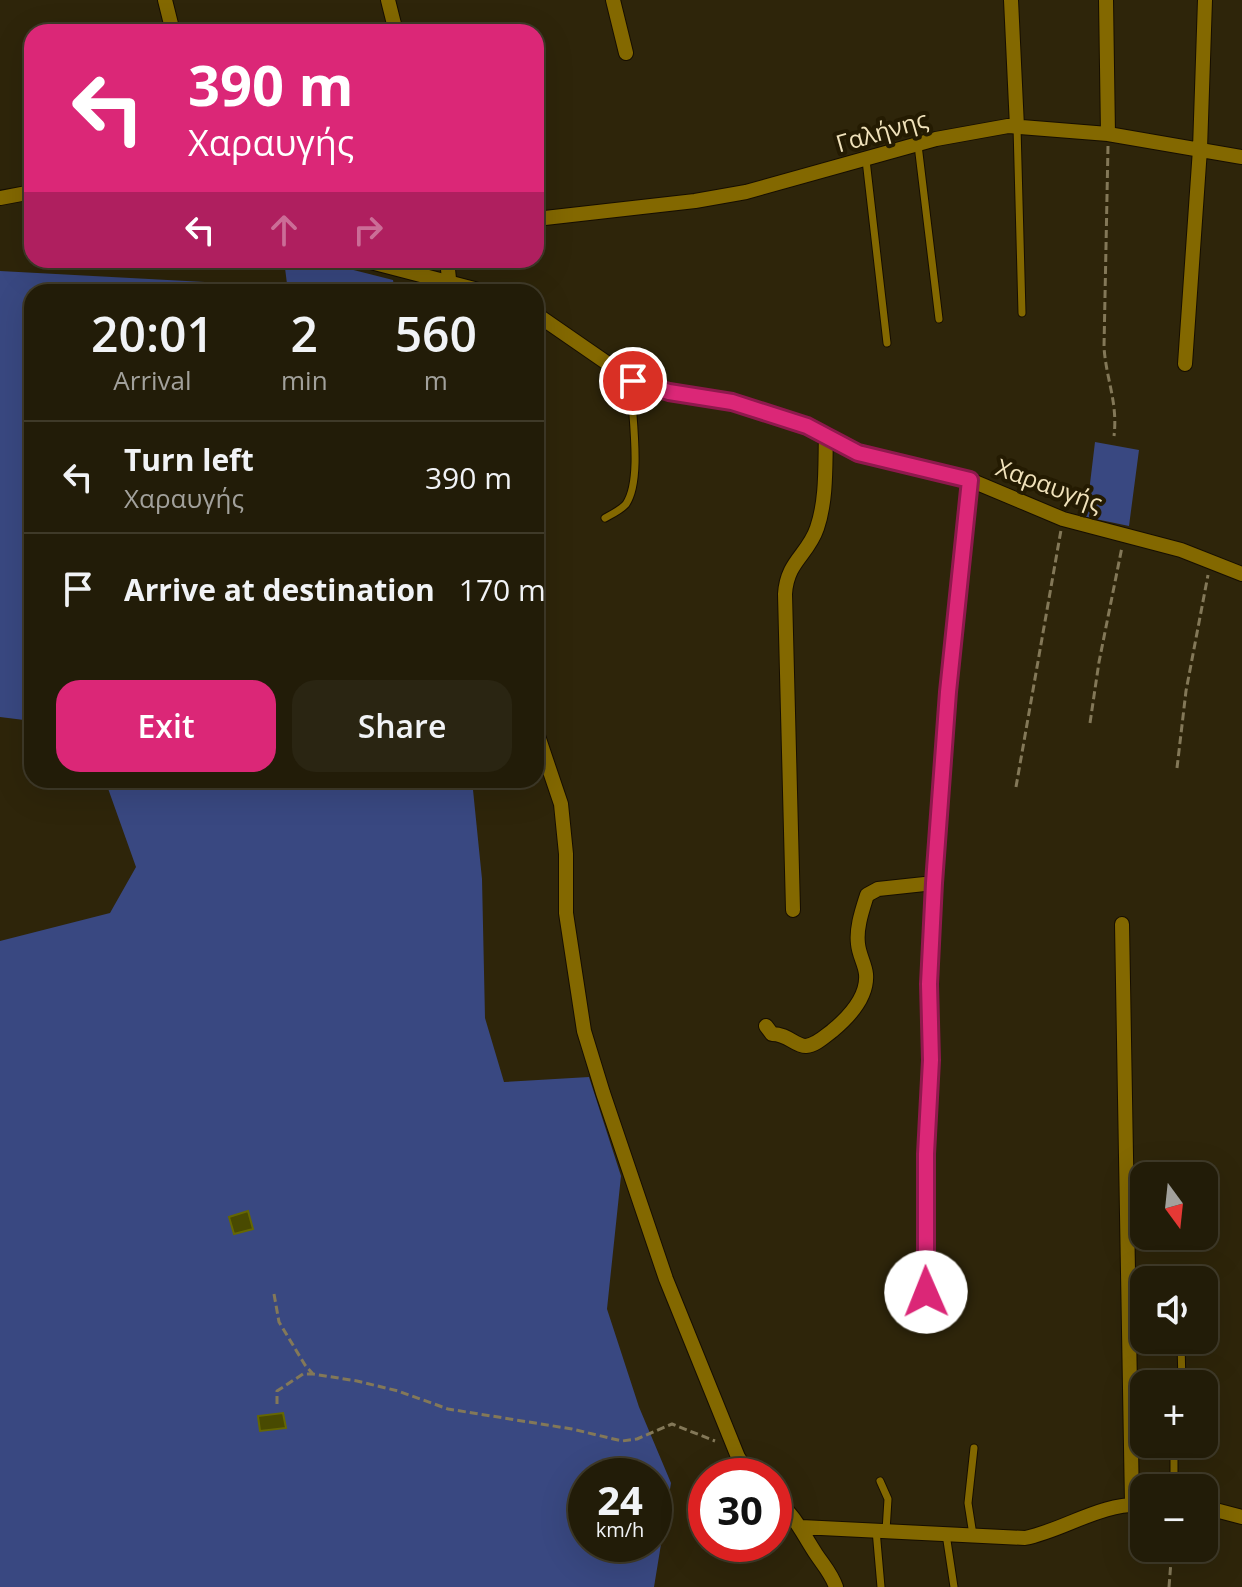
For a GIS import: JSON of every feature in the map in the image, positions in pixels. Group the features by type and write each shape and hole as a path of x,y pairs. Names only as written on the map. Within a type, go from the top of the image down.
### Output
{"street":[{"path":"165,0 171,24"},
{"path":"388,0 394,24"},
{"path":"613,0 626,53"},
{"path":"1011,0 1017,127"},
{"path":"1106,0 1108,134"},
{"path":"1185,364 1200,149 1205,0"},
{"name":"Γαλήνης","path":"544,218 746,192 988,128 1017,127 1108,134 1242,157"},
{"path":"0,198 24,194"},
{"path":"389,268 440,284"},
{"name":"Χαραυγής","path":"544,319 631,379 669,392 732,402 790,420 826,434 858,453 970,480 1063,519 1207,560 1242,574"},
{"path":"793,910 785,594 789,570 812,538 820,516 826,434"},
{"path":"926,1311 926,1154 931,1060 929,984 934,883 948,692 970,480"},
{"path":"544,754 561,804 566,854 566,913 584,1031 666,1279 739,1458"},
{"path":"766,1026 772,1034 783,1034 806,1046 817,1043 846,1020 866,984 857,941 867,895 878,889 934,883"},
{"path":"1122,924 1137,1474"},
{"path":"801,1527 1025,1538 1082,1516 1130,1506"},
{"path":"1218,1511 1242,1517"},
{"path":"792,1517 831,1574 836,1587"}],"lane":[{"path":"1017,127 1022,313"},
{"path":"918,145 939,319"},
{"path":"866,160 887,343"},
{"path":"605,518 627,503 632,490 631,379"},
{"path":"973,1535 968,1503 974,1448"},
{"path":"880,1481 888,1499 881,1530 881,1587"},
{"path":"946,1534 954,1587"}],"path":[{"path":"1108,134 1104,347 1105,365 1115,401 1114,436"},
{"path":"1016,787 1063,519"},
{"path":"1090,723 1124,535"},
{"path":"1177,768 1193,645 1209,572 1207,560"},
{"path":"274,1294 279,1322 313,1374"},
{"path":"277,1404 277,1391 303,1374 313,1374 398,1391 448,1409 572,1429 622,1441 637,1439 672,1424 715,1441"},
{"path":"1169,1587 1171,1562"}],"shaded area":[{"path":"285,268 346,268 393,280 394,284 287,284"},
{"path":"0,271 205,282 24,284 24,720 0,717"},
{"path":"1095,442 1139,450 1129,526 1086,517"},
{"path":"108,788 473,788 482,879 485,1018 504,1082 589,1077 621,1176 607,1309 639,1407 660,1458 568,1458 568,1562 658,1562 654,1587 0,1587 0,941 110,913 136,867"}],"building":[{"path":"248,1211 253,1229 234,1234 229,1217"},
{"path":"283,1413 286,1428 260,1431 258,1416"}],"route":[{"path":"633,381 669,392 732,402 807,426 858,453 970,480 957,587 934,883 929,984 931,1060 926,1154 926,1292"}]}
